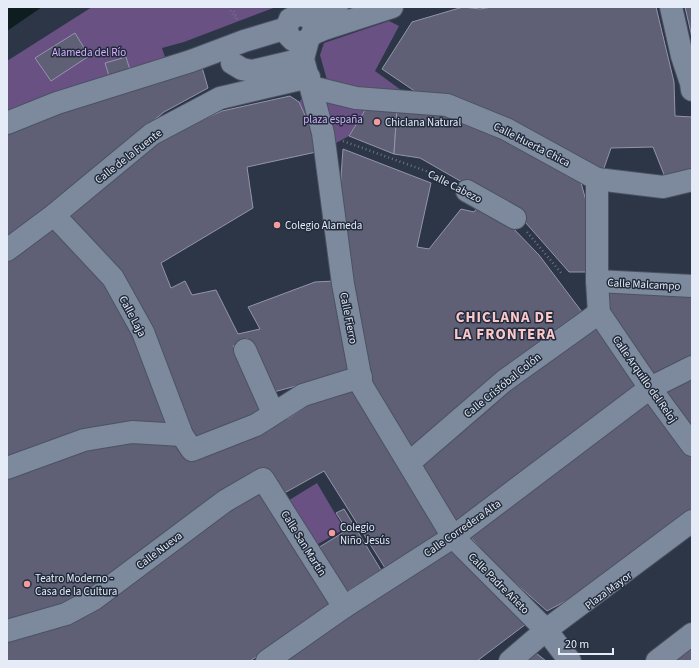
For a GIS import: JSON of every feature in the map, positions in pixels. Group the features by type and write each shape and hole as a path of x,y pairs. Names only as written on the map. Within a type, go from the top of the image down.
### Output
{"street":[{"path":"7,123 57,103 191,60 293,21 336,7"},
{"path":"232,63 242,69 252,71 309,60 324,29 392,7"},
{"path":"671,7 682,56 692,90"},
{"name":"Calle Fierro","path":"293,21 306,16 314,26 309,60 314,104 323,133 343,284 362,386 453,536"},
{"path":"168,53 240,29 293,21"},
{"name":"Calle Huerta Chica","path":"309,60 356,98 447,105 506,129 597,179"},
{"name":"Calle de la Fuente","path":"7,250 54,215 152,134 220,98 309,60"},
{"path":"599,313 596,281 597,179 662,187 692,180"},
{"name":"Calle Cabezo","path":"467,191 515,218"},
{"name":"Calle Laja","path":"54,215 113,278 143,332 182,435 192,450 264,419"},
{"name":"Calle Malcampo","path":"596,281 692,286"},
{"name":"Calle Arquillo del Reloj","path":"599,313 650,388 692,445"},
{"name":"Calle Cristóbal Colón","path":"409,463 504,381 599,313"},
{"path":"245,350 264,419 303,395 361,377"},
{"name":"Calle Corredera Alta","path":"268,661 344,606 453,536 650,388 692,367"},
{"path":"7,468 84,440 132,432 182,435"},
{"name":"Calle San Martín","path":"263,479 344,606"},
{"name":"Calle Nueva","path":"7,631 66,614 94,599 225,501 263,479"},
{"path":"510,661 546,630 692,521"},
{"name":"Plaza Mayor","path":"579,661 556,630 692,527"},
{"name":"Calle Padre Añeto","path":"453,536 546,630 570,661"},
{"path":"657,661 692,634"}],"path":[{"path":"228,7 237,21 233,7"},
{"name":"Calle Cabezo","path":"323,133 426,171 467,191"},
{"path":"515,218 562,274"}],"green space":[{"name":"Alameda del Río","path":"92,7 276,7 184,42 162,48 167,63 7,124 7,61"},
{"path":"389,21 399,26 375,71 405,93 338,86 327,80 320,55 324,43"},
{"name":"plaza españa","path":"311,87 367,107 349,136 321,151 299,102"},
{"path":"317,483 344,529 313,547 286,502"}],"shaded area":[{"path":"7,7 42,7 7,31"}],"building":[{"path":"463,7 480,9 492,7 656,7 674,82 675,116 692,117 692,173 665,177 653,147 611,148 603,171 416,92 382,69 412,22"},
{"path":"685,7 692,7 692,39 691,33"},
{"path":"75,33 89,56 51,81 35,58"},
{"path":"126,57 130,70 109,76 105,63"},
{"path":"201,64 208,88 164,112 7,240 7,131"},
{"path":"290,96 299,102 321,151 247,167 253,208 161,263 171,288 185,281 192,295 216,290 238,334 260,329 248,307 315,282 335,281 352,371 270,393 247,338 233,346 267,407 216,433 195,439 69,218 133,157 175,132 222,111"},
{"name":"Chiclana Natural","path":"367,107 397,109 394,154 349,136"},
{"path":"397,109 446,112 478,125 580,179 591,219 591,272 569,272 518,214 420,158 394,154"},
{"path":"343,149 431,183 417,247 429,249 461,209 474,212 479,205 509,224 539,255 585,316 410,451 372,389 347,270 340,190"},
{"path":"54,226 109,281 122,306 168,424 7,464 7,256"},
{"path":"601,288 692,292 692,357 653,378 606,312"},
{"path":"593,325 644,387 458,523 416,464"},
{"path":"692,376 692,431 666,390"},
{"path":"353,385 447,531 387,571 324,471 279,496 266,470 87,597 7,624 7,472 123,438 176,441 190,458 289,418 311,403"},
{"path":"650,398 692,455 692,514 579,594 547,611 496,566 467,533"},
{"path":"259,490 334,606 250,661 7,661 7,637 49,626"},
{"path":"344,509 381,570 341,595 313,551 347,530 336,513"},
{"path":"452,546 530,621 477,661 278,661"},
{"path":"692,634 692,661 657,661"},
{"path":"536,653 546,661 526,661"}],"place":[{"name":"Chiclana Natural","path":"377,122"},
{"name":"Colegio Alameda","path":"277,225"},
{"name":"Colegio Niño Jesús","path":"332,533"},
{"name":"Teatro Moderno - Casa de la Cultura","path":"27,584"}],"district":[{"name":"CHICLANA DE LA FRONTERA","path":"505,326"}]}
